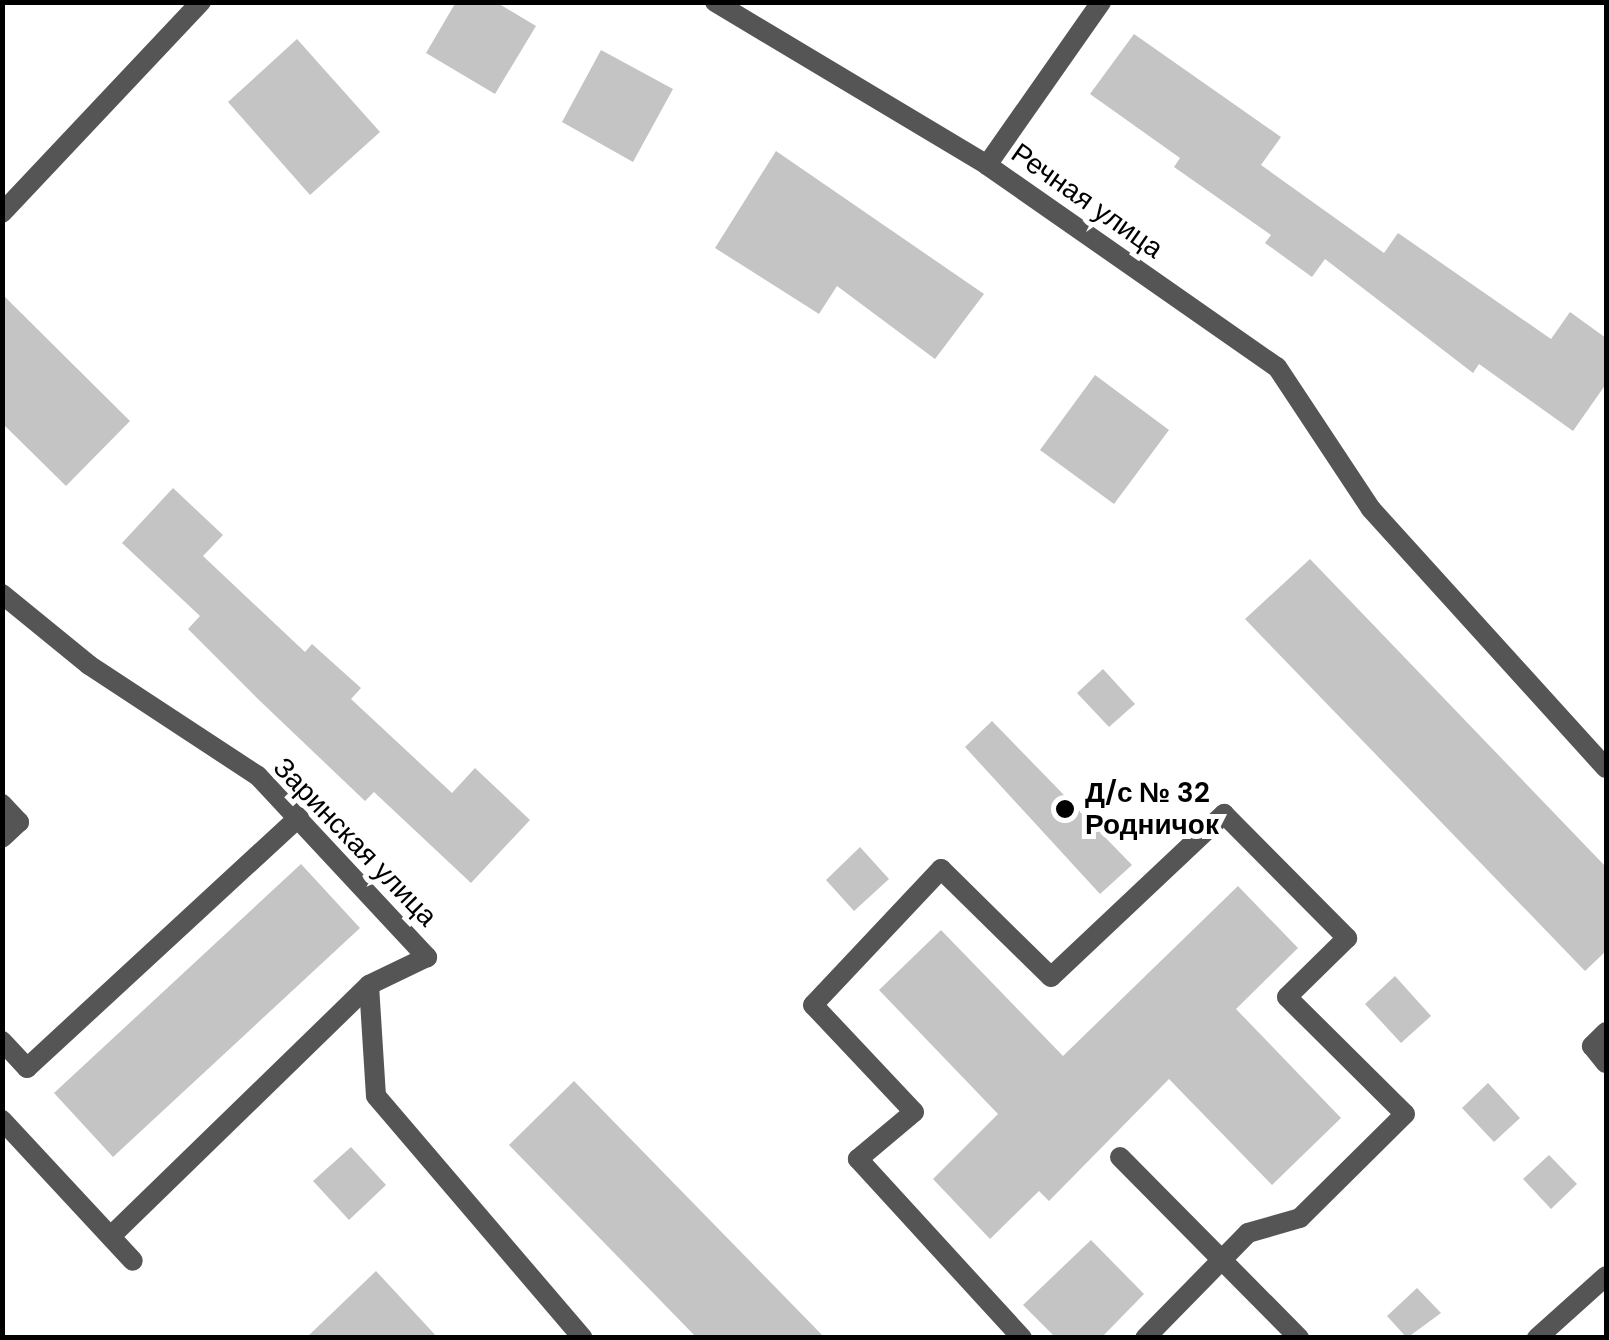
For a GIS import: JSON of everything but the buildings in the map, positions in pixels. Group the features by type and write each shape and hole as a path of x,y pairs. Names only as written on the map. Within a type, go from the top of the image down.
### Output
{"street":[{"path":"2,213 201,2"},
{"name":"Речная улица","path":"714,2 988,165 1278,368 1371,509 1606,768"},
{"path":"988,165 1101,2"},
{"name":"Заринская улица","path":"2,594 89,664 258,776 427,958 370,985"},
{"path":"2,804 19,822 2,838"},
{"path":"1022,1338 858,1159 914,1112 813,1005 941,868 1051,977 1224,814 1347,938 1286,997 1405,1114 1300,1218 1248,1232 1145,1338"},
{"path":"2,1041 26,1068 298,818"},
{"path":"370,985 376,1096 583,1338"},
{"path":"111,1236 370,985"},
{"path":"1606,1032 1592,1046 1606,1063"},
{"path":"2,1120 133,1261"},
{"path":"1120,1157 1299,1338"},
{"path":"1537,1338 1606,1276"}],"place":[{"name":"Д/с № 32 Родничок","path":"1065,809"}]}
